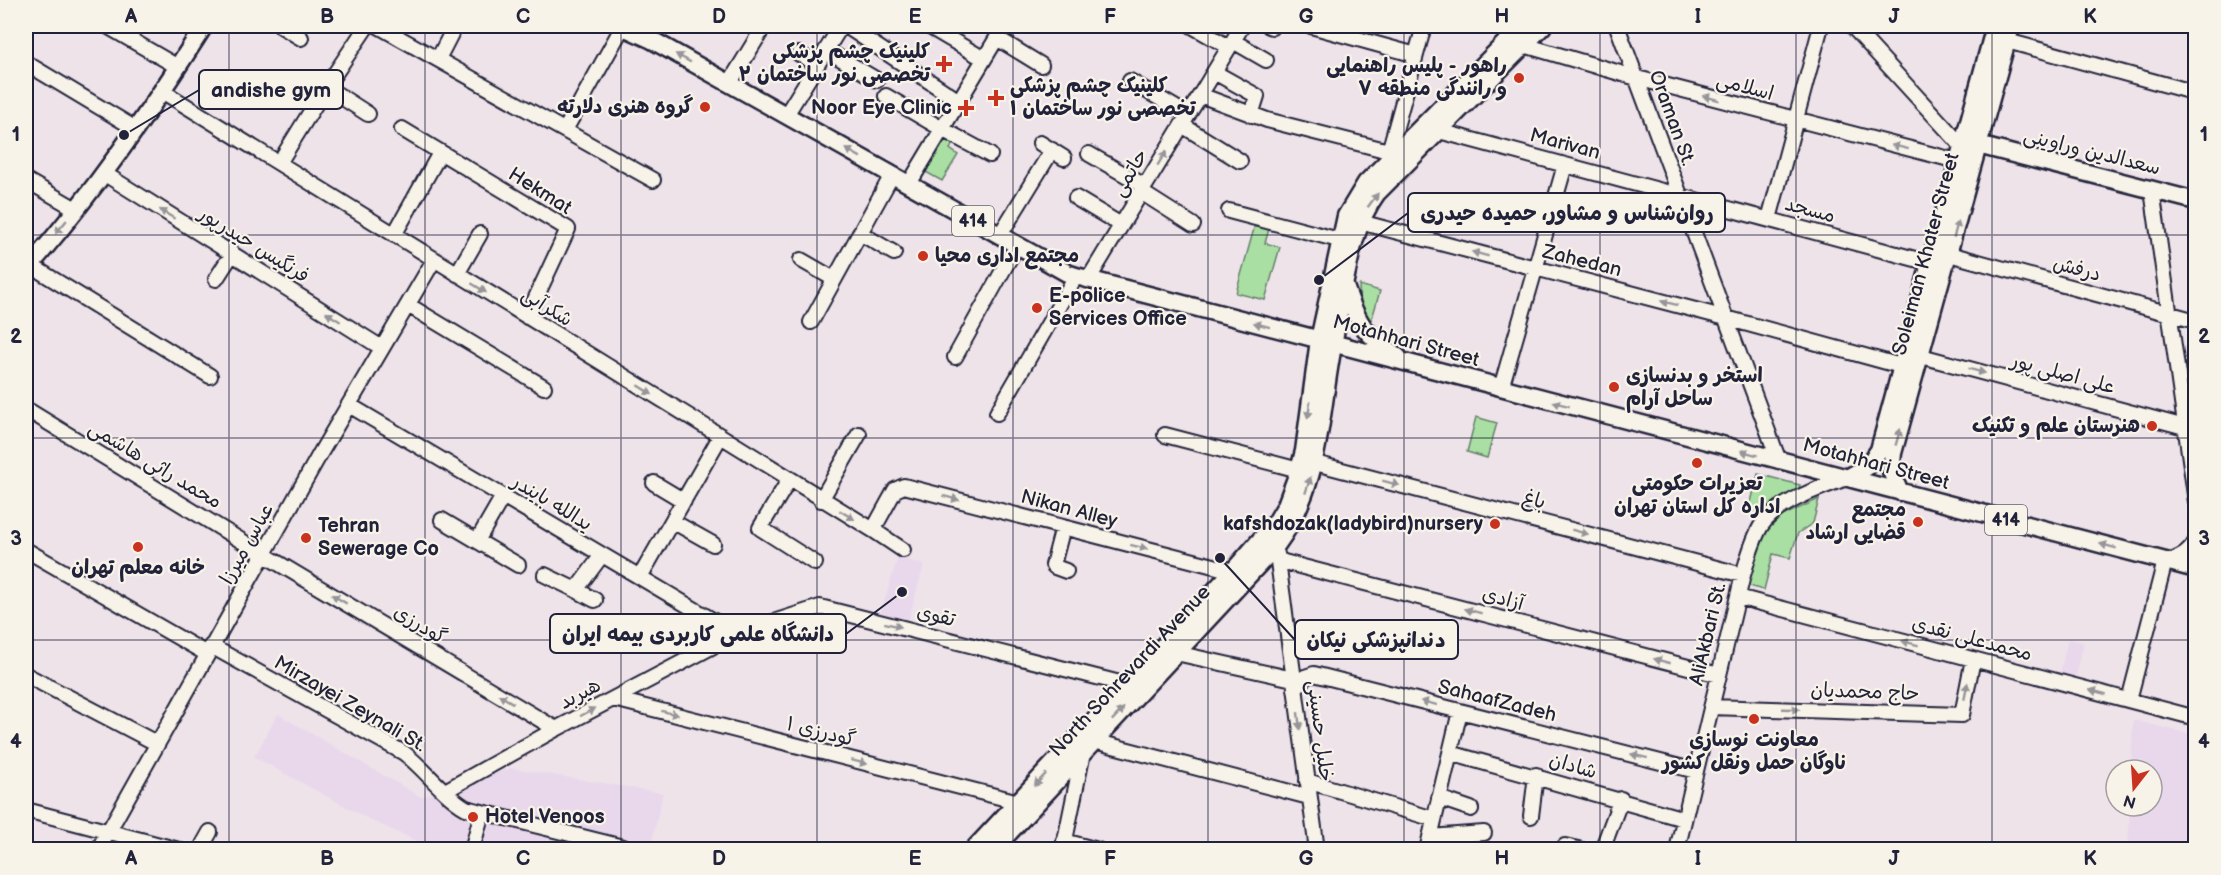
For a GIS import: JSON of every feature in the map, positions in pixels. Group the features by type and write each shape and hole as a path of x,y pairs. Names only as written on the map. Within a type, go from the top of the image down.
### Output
{"main road":[{"path":"28,268 105,174 204,26"},
{"name":"Motahhari Street","path":"622,26 652,40 1017,245 1082,278 1323,346 1406,363 2196,569"},
{"name":"Motahhari Street","path":"631,26 645,33 652,40"},
{"path":"1323,346 1345,284 1360,222 1367,207 1434,125 1518,31 1543,26"},
{"name":"Soleiman Khater Street","path":"1900,492 1890,468 1949,254 1965,151 1995,26"},
{"name":"Soleiman Khater Street","path":"1847,478 1867,467 1877,455 1930,263 1965,151 2009,33"},
{"path":"1323,346 1339,240 1353,202 1387,157 1434,125"},
{"name":"سعدالدین وراوینی","path":"1965,151 2196,201"},
{"path":"1345,284 1355,314 1368,335 1406,363"},
{"name":"North Sohrevardi Avenue","path":"993,849 1176,652 1279,556 1298,512 1315,463 1323,346"},
{"name":"North Sohrevardi Avenue","path":"974,849 1128,686 1276,522 1286,504 1299,470 1323,346"}],"street":[{"path":"107,26 178,67"},
{"path":"281,26 300,38"},
{"path":"279,163 367,26"},
{"path":"378,26 653,180"},
{"path":"565,130 622,26"},
{"path":"786,115 841,26"},
{"path":"846,26 959,101"},
{"path":"928,26 984,59"},
{"path":"1192,26 1266,60"},
{"name":"حاتمی","path":"997,413 1082,278 1121,225 1242,26"},
{"path":"1311,26 1416,56"},
{"path":"1200,95 1251,115 1387,157 1424,26"},
{"name":"Oraman St.","path":"1617,26 1779,460"},
{"path":"1769,219 1821,26"},
{"path":"1852,26 1965,151"},
{"path":"438,59 455,27"},
{"name":"اسلامی","path":"1518,31 1636,78 1795,121 1965,151"},
{"path":"909,184 1000,32 1041,65"},
{"path":"729,84 760,33"},
{"path":"2009,33 2196,93"},
{"path":"826,50 877,80"},
{"path":"799,54 817,64"},
{"path":"26,63 136,129"},
{"path":"1214,72 1257,96 1251,115"},
{"path":"1130,81 1240,161"},
{"path":"326,87 368,114"},
{"name":"شکرآبی","path":"162,91 903,550"},
{"path":"886,96 990,155"},
{"name":"Marivan","path":"1434,125 1565,165 1680,195"},
{"name":"Hekmat","path":"402,129 568,229 527,317"},
{"path":"1000,235 1058,154 1040,143"},
{"path":"394,235 440,153"},
{"path":"1089,153 1193,225"},
{"path":"1501,388 1565,165"},
{"name":"فرنگیس حیدرپور","path":"105,174 382,348"},
{"path":"811,322 892,175"},
{"path":"26,180 76,209"},
{"path":"2152,190 2169,314 2190,429 2196,502"},
{"name":"مسجد","path":"1680,195 1930,263"},
{"path":"1076,198 1121,225"},
{"path":"1229,211 1339,240"},
{"name":"Zahedan","path":"1360,222 1901,366"},
{"path":"860,233 894,253"},
{"path":"457,274 480,234"},
{"path":"955,357 1017,245"},
{"path":"216,279 232,254"},
{"name":"درفش","path":"1949,254 2196,321"},
{"name":"عباس میرزا","path":"98,849 263,554 434,260"},
{"path":"801,260 834,279"},
{"path":"28,268 210,376"},
{"path":"408,305 544,387"},
{"name":"علی اصلی پور","path":"1921,356 2190,429"},
{"name":"یدالله بایندر","path":"349,405 736,634"},
{"name":"محمد راثی هاشمی","path":"26,409 263,554"},
{"path":"821,500 859,434"},
{"path":"1165,435 1299,470"},
{"path":"640,577 720,437"},
{"name":"باغ","path":"1315,463 1743,574"},
{"name":"AliAkbari St.","path":"1677,849 1743,574 1753,544 1766,520 1790,503 1847,478"},
{"path":"789,480 760,528 815,563"},
{"path":"654,483 684,501"},
{"name":"Nikan Alley","path":"873,530 895,490 908,486 1233,571"},
{"path":"477,541 503,496"},
{"path":"442,520 518,565"},
{"path":"672,521 713,544"},
{"path":"1063,527 1053,565 1066,570"},
{"path":"2129,700 2167,562 2184,556 2196,541"},
{"name":"Mirzayei Zeynali St.","path":"26,550 404,753 454,801 466,808 635,849"},
{"name":"گودرزی","path":"263,554 556,729"},
{"path":"576,590 602,555"},
{"path":"1279,556 1297,659 1304,669 1314,674"},
{"name":"آزادی","path":"1279,556 1719,675"},
{"name":"خلیل حسینی","path":"1279,556 1317,849"},
{"path":"545,575 595,600"},
{"name":"محمدعلی نقدی","path":"1738,597 2196,718"},
{"name":"تقوی","path":"736,634 820,607 1128,686"},
{"name":"هیربد","path":"444,791 736,634"},
{"path":"1176,652 1294,684 1314,674"},
{"name":"حاج محمدیان","path":"1711,707 1962,715 1973,659"},
{"name":"SahaafZadeh","path":"1314,674 1696,771"},
{"path":"26,675 156,743"},
{"name":"گودرزی ۱","path":"614,699 1019,802"},
{"path":"1460,711 1428,843 1484,833"},
{"path":"1098,849 1064,845 1088,747 1309,796"},
{"name":"شادان","path":"1450,753 1536,775 1684,819"},
{"path":"1531,816 1536,775"},
{"path":"1307,781 1434,819"},
{"path":"1439,798 1471,809"},
{"path":"1602,849 1621,799"},
{"path":"26,810 179,849"},
{"path":"472,849 482,812"},
{"path":"200,849 210,832"},
{"path":"1565,846 1582,849"}],"shaded area":[{"path":"898,557 924,565 907,625 879,618"},
{"path":"2068,638 2084,643 2076,677 2060,673"},
{"path":"278,714 421,797 511,768 663,793 650,849 435,849 374,822 254,757"},
{"path":"2133,720 2195,735 2195,849 2128,848 2129,818 2164,818 2164,758 2131,758"}],"green space":[{"path":"948,133 956,138 950,149 958,155 942,181 924,171"},
{"path":"1255,225 1269,229 1265,243 1280,247 1265,300 1236,293"},
{"path":"1359,285 1380,291 1371,322 1360,307"},
{"path":"1476,417 1497,423 1487,458 1467,452"},
{"path":"1758,474 1800,485 1798,492 1759,515 1748,514"},
{"path":"1819,499 1813,523 1798,533 1790,558 1773,554 1764,590 1746,585 1763,534 1780,517"}],"place":[{"name":"کلینیک چشم پزشکی تخصصی نور ساختمان ۲","path":"944,64"},
{"name":"راهور - پلیس راهنمایی و رانندگی منطقه ۷","path":"1519,78"},
{"name":"کلینیک چشم پزشکی تخصصی نور ساختمان ۱","path":"996,98"},
{"name":"گروه هنری دلارته","path":"705,107"},
{"name":"Noor Eye Clinic","path":"966,108"},
{"name":"andishe gym","path":"124,135"},
{"name":"مجتمع اداری محیا","path":"923,256"},
{"name":"روان‌شناس و مشاور، حمیده حیدری","path":"1319,280"},
{"name":"E-police Services Office","path":"1037,308"},
{"name":"استخر و بدنسازی ساحل آرام","path":"1614,387"},
{"name":"هنرستان علم و تکنیک","path":"2152,426"},
{"name":"تعزیرات حکومتی اداره کل استان تهران","path":"1697,463"},
{"name":"مجتمع قضایی ارشاد","path":"1918,522"},
{"name":"kafshdozak(ladybird)nursery","path":"1495,524"},
{"name":"Tehran Sewerage Co","path":"306,538"},
{"name":"خانه معلم تهران","path":"138,547"},
{"name":"دندانپزشکی نیکان","path":"1220,558"},
{"name":"دانشگاه علمی کاربردی بیمه ایران","path":"902,592"},
{"name":"معاونت نوسازی ناوگان حمل ونقل کشور","path":"1754,719"},
{"name":"Hotel Venoos","path":"473,817"}]}
